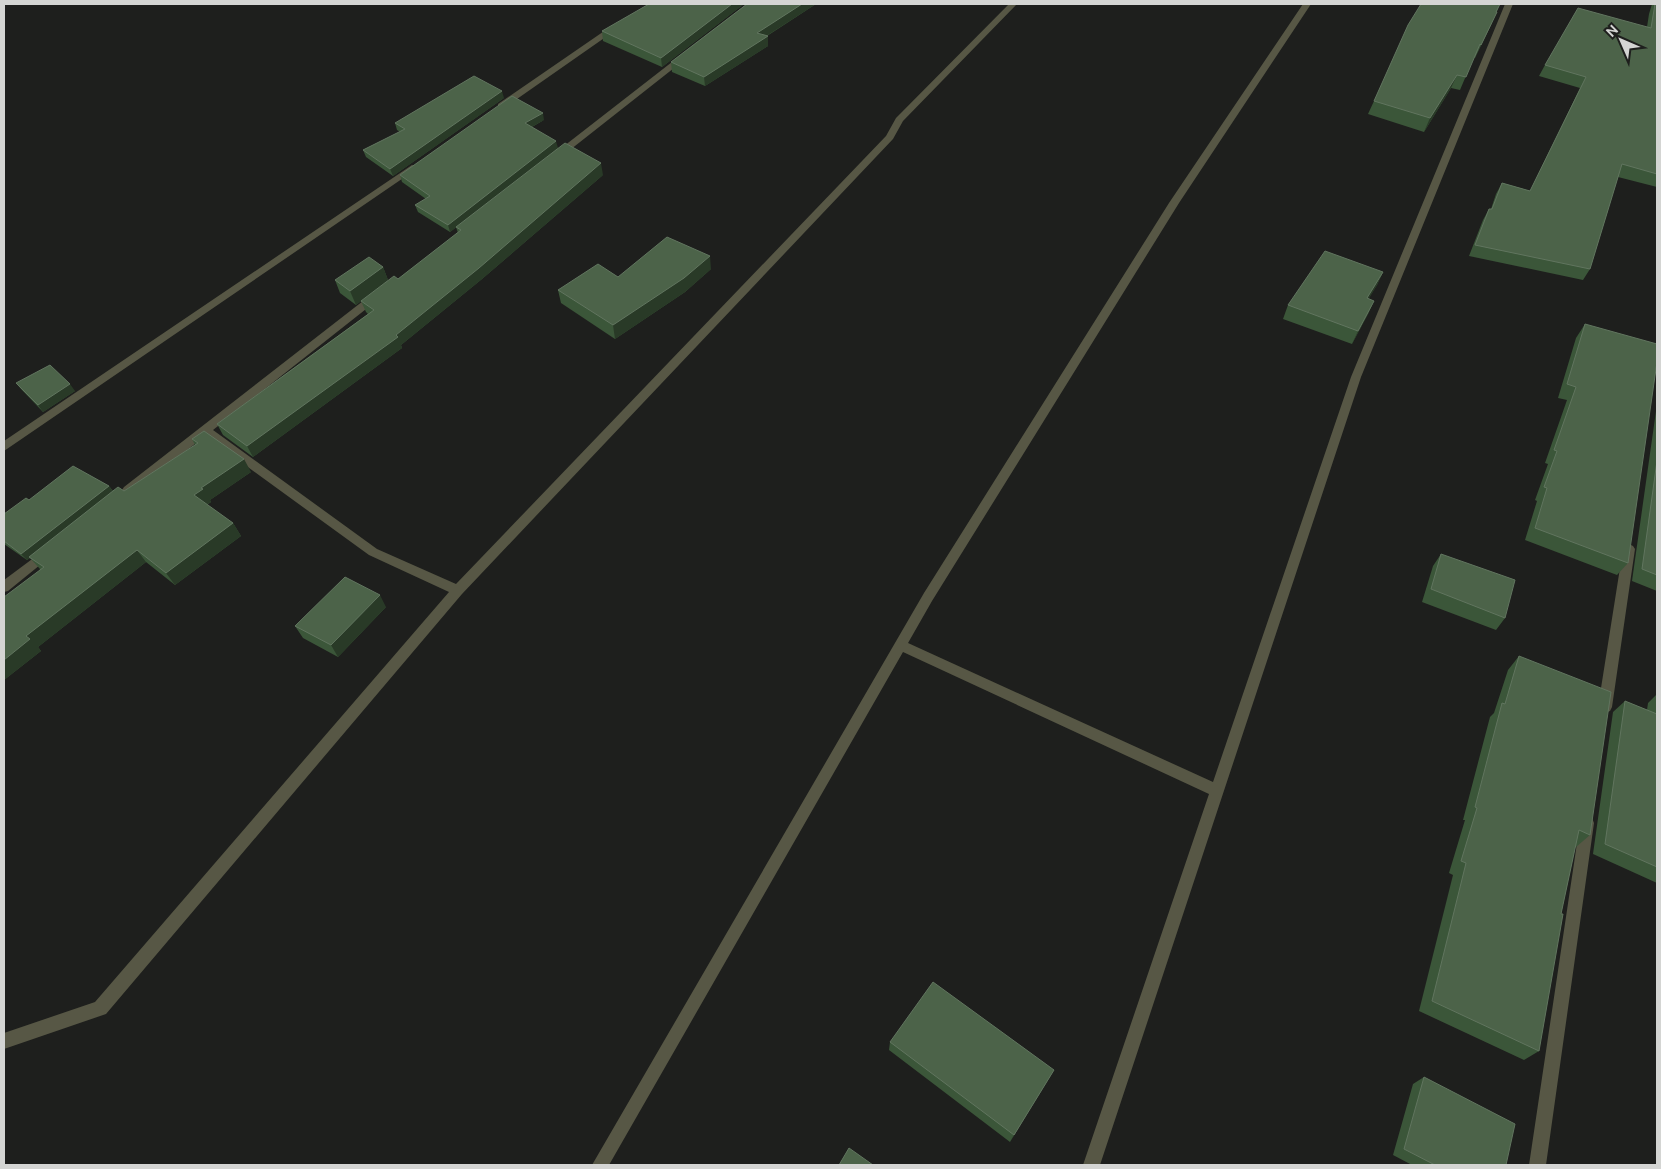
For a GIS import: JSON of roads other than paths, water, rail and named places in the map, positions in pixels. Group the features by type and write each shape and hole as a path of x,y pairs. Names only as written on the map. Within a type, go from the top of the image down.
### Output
{"street":[{"path":"4,1041 100,1008 458,590 883,144 899,120 1013,4"},
{"path":"600,1165 934,588 1174,203 1307,4"},
{"path":"1092,1165 1356,377 1509,4"},
{"path":"496,110 624,20"},
{"path":"551,160 693,49"},
{"path":"4,447 424,160"},
{"path":"120,496 386,289"},
{"path":"205,430 374,552 458,590"},
{"path":"1602,724 1630,536"},
{"path":"4,587 58,545"},
{"path":"900,646 1217,791"},
{"path":"1537,1165 1589,813"}]}
